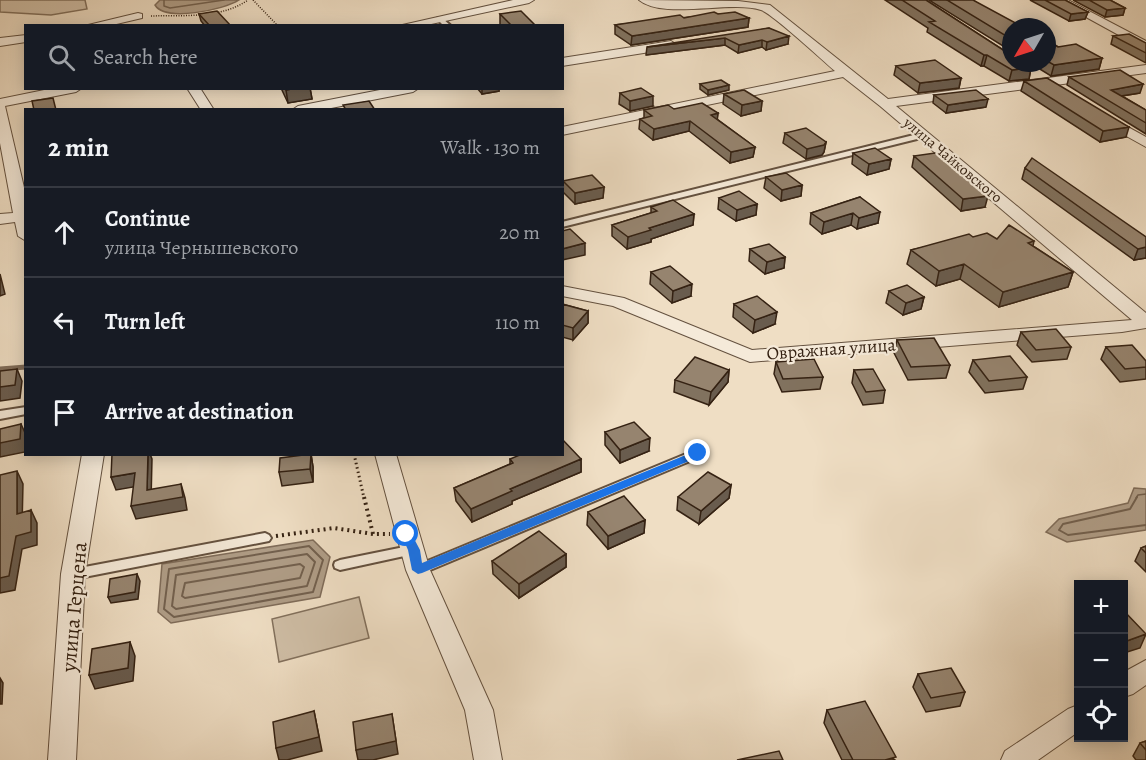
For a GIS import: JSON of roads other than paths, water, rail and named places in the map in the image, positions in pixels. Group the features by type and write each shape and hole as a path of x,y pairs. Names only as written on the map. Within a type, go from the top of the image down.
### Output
{"street":[{"path":"424,24 444,22 529,0"},
{"path":"1060,0 1146,46"},
{"name":"улица Чайковского","path":"645,1 664,4 742,1 758,3 782,27 885,103 1135,315 1146,321"},
{"path":"99,24 138,16"},
{"path":"0,42 24,38"},
{"path":"564,62 681,44"},
{"path":"885,103 1146,69"},
{"path":"1032,72 1067,94"},
{"path":"564,131 845,73"},
{"path":"0,103 66,90"},
{"path":"194,90 207,108"},
{"path":"308,108 403,90"},
{"path":"0,108 23,217 0,219"},
{"path":"1096,112 1146,143"},
{"name":"Овражная улица","path":"564,291 618,302 750,356 1146,321"},
{"name":"улица Герцена","path":"62,760 73,574 93,456"},
{"path":"386,456 413,551 479,710 488,760"},
{"path":"1128,683 1146,671"},
{"path":"1015,760 1074,720"}],"lane":[{"path":"645,1 662,6"},
{"path":"564,224 922,135"},
{"path":"0,415 24,410"},
{"path":"340,565 413,551 698,453"},
{"path":"73,574 266,538"}],"water":[{"path":"160,0 239,0 221,7 182,14 161,10 155,5"},
{"path":"1134,488 1146,489 1146,530 1067,542 1046,532 1059,519 1128,503"},
{"path":"313,540 330,557 320,597 171,623 158,612 162,564"}],"waterway":[{"path":"0,369 24,367"}]}
